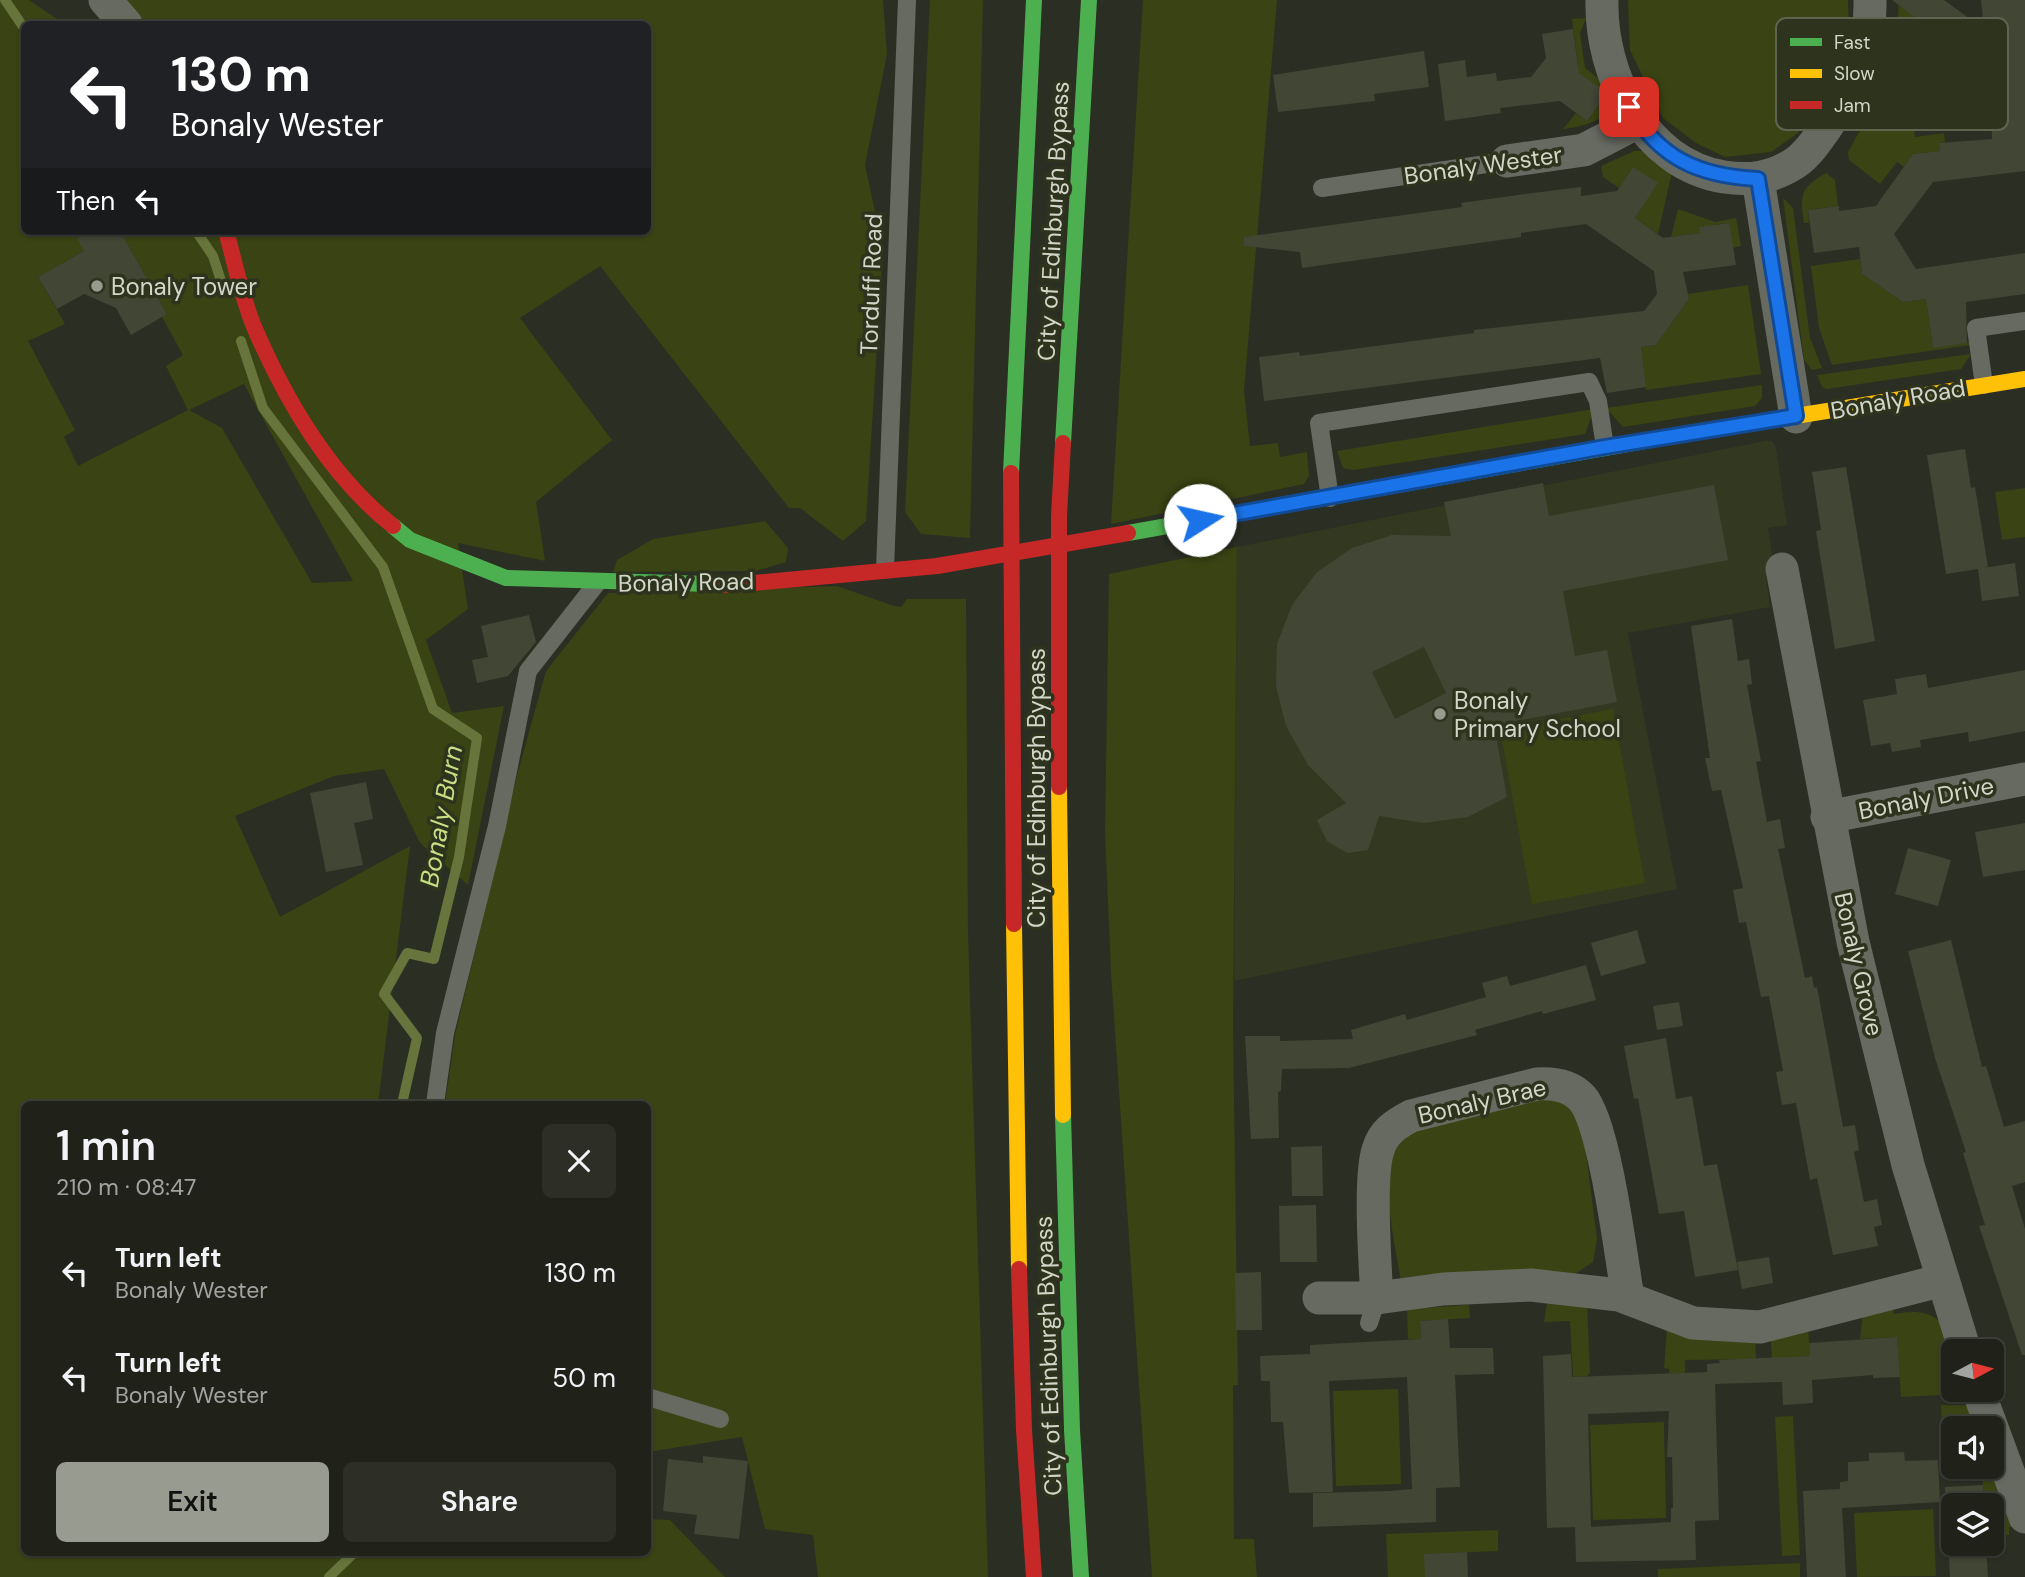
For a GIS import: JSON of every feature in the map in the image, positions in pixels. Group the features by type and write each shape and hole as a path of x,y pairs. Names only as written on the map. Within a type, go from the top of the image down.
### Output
{"main road":[{"name":"City of Edinburgh Bypass","path":"1034,0 1009,517 1018,1221 1024,1430 1034,1577"},
{"name":"City of Edinburgh Bypass","path":"1081,1577 1071,1416 1059,984 1059,516 1089,0"},
{"name":"Bonaly Road","path":"227,235 254,327 290,402 362,502 410,540 454,561 506,578 597,583 732,585 937,566 1605,447 2025,379"}],"street":[{"path":"105,0 122,21"},
{"path":"1602,0 1607,50 1617,82 1638,122 1661,147 1685,164 1710,174 1758,179 1778,173 1798,161 1822,130"},
{"path":"1869,18 1870,0"},
{"name":"Bonaly Wester","path":"1507,161 1584,150 1638,122"},
{"path":"1758,179 1796,416"},
{"name":"Bonaly Grove","path":"1782,569 1827,817 1884,1069 1961,1339"},
{"name":"Bonaly Drive","path":"1827,817 2025,779"},
{"name":"Bonaly Brae","path":"1373,1310 1375,1174 1378,1150 1385,1135 1393,1126 1412,1116 1538,1083 1551,1083 1580,1096 1597,1126 1628,1298"},
{"path":"1319,1298 1373,1310 1443,1289 1531,1285 1628,1298 1693,1323 1760,1327 1943,1280"},
{"path":"1982,1402 2025,1517"}],"lane":[{"name":"Torduff Road","path":"885,569 907,0"},
{"name":"Bonaly Wester","path":"1322,188 1507,161"},
{"path":"1984,385 1976,328 2025,321"},
{"path":"1330,498 1319,423 1588,382 1598,401 1605,447"},
{"path":"435,1101 445,1033 497,826 528,671 597,583"},
{"path":"651,1398 720,1419"}],"shaded area":[{"name":"Bonaly Primary School","path":"1772,441 1776,448 1787,525 1768,528 1773,561 1766,576 1770,607 1628,633 1677,889 1234,981 1237,547"}],"green space":[{"path":"0,0 29,0 60,21 21,21 21,235 85,235 78,239 84,251 38,277 65,324 28,341 75,430 64,437 78,466 188,410 166,366 183,355 162,317 167,314 122,235 651,235 651,21 141,21 123,0 883,0 887,54 865,165 883,249 866,521 843,541 800,508 789,508 600,266 520,318 612,440 536,502 545,561 458,543 468,609 426,640 452,713 504,706 468,885 420,843 384,769 334,776 235,816 280,917 410,846 378,1101 21,1101 21,1556 651,1556 651,1519 670,1520 725,1577 0,1577","holes":["244,384 353,581 312,583 222,428 189,410"]},
{"path":"930,0 983,0 970,538 921,534 905,512"},
{"path":"1143,0 1277,0 1244,391 1250,446 1278,443 1280,457 1307,452 1309,476 1304,484 1111,524"},
{"path":"1628,0 1848,0 1849,18 1776,18 1776,130 1800,130 1771,152 1725,157 1696,143 1663,118 1630,50"},
{"path":"1899,0 1918,18 1898,18"},
{"path":"1586,18 1580,34 1585,68 1607,90 1609,109 1593,122 1563,129 1576,113 1587,121 1607,93 1574,70 1578,64 1572,19"},
{"path":"1860,130 1914,130 1915,137 1944,133 1945,142 1939,143 1940,151 1913,154 1904,167 1897,162 1880,184 1849,160 1848,152"},
{"path":"1634,151 1646,151 1672,172 1658,234 1635,218 1657,183 1633,167 1619,188 1603,177 1601,166"},
{"path":"1826,173 1835,180 1838,206 1808,210 1809,223 1804,223 1804,193 1811,183"},
{"path":"1783,198 1793,208 1810,338 1822,368 1812,370 1804,360"},
{"path":"1678,209 1715,222 1736,218 1741,246 1732,248 1728,223 1700,227 1700,233 1671,237"},
{"path":"1860,259 1862,274 1903,302 1926,299 1933,347 1971,342 1971,345 1832,365 1819,328 1811,266"},
{"path":"1748,285 1761,374 1646,390 1641,347 1656,345 1689,299 1688,294"},
{"path":"1971,354 1961,369 1827,389 1822,387 1817,375"},
{"path":"1762,385 1762,398 1755,406 1623,427 1606,408"},
{"path":"1594,409 1585,434 1354,470 1343,468 1337,451"},
{"path":"2025,488 2025,537 2002,540 1995,492"},
{"path":"765,521 788,548 786,562 756,571 613,572 617,560 653,539"},
{"path":"1237,547 1233,1025 1238,1385 1233,1385 1234,1539 1254,1539 1257,1577 1152,1577 1111,973 1105,832 1109,574"},
{"path":"837,586 901,607 907,599 966,599 968,934 988,1577 818,1577 813,1535 765,1529 742,1437 651,1452 651,1101 445,1101 455,1035 519,768 546,671 608,593"},
{"path":"1613,709 1645,883 1532,904 1500,730"},
{"path":"1540,1092 1568,1101 1584,1137 1597,1239 1593,1262 1575,1274 1401,1283 1391,1225 1389,1182 1390,1162 1405,1129"},
{"path":"1587,1302 1590,1373 1587,1376 1573,1377 1570,1321 1544,1322 1547,1303"},
{"path":"1469,1305 1470,1318 1420,1321 1421,1339 1408,1339 1407,1309"},
{"path":"1892,1307 1894,1314 1928,1314 1939,1320 1949,1339 1941,1339 1941,1395 1901,1397 1897,1337 1860,1339 1863,1314"},
{"path":"1808,1326 1810,1356 1772,1359 1770,1332"},
{"path":"1667,1328 1755,1335 1756,1359 1685,1360 1685,1373 1669,1373 1669,1369 1664,1368"},
{"path":"1398,1389 1401,1484 1336,1486 1333,1391"},
{"path":"1941,1405 1967,1405 1973,1416 1941,1416"},
{"path":"1793,1416 1800,1555 1782,1556 1775,1417"},
{"path":"1664,1422 1666,1518 1593,1520 1590,1425"},
{"path":"1983,1479 1997,1479 2002,1493 1983,1493"},
{"path":"2004,1498 2015,1527 2009,1527 2009,1535 2004,1535"},
{"path":"1933,1509 1936,1576 1857,1577 1854,1513"},
{"path":"1498,1530 1498,1551 1425,1554 1425,1577 1388,1577 1386,1534"},
{"path":"1800,1563 1800,1577 1658,1577 1658,1569"}],"building":[{"path":"1892,0 1944,0 1969,18 1916,18"},
{"path":"1981,0 2025,0 2025,171 1933,182 1894,234 1916,269 2025,253 2025,294 1966,302 1967,343 1933,348 1926,299 1903,302 1862,274 1859,247 1814,253 1808,210 1839,206 1839,211 1876,206 1913,154 1940,151 1939,143 1992,139 1992,130 2008,130 2008,18 1983,18"},
{"path":"1573,29 1579,73 1599,87 1604,98 1587,121 1560,101 1500,108 1501,113 1445,121 1438,64 1465,60 1467,77 1496,73 1497,81 1531,77 1546,58 1542,34"},
{"path":"1424,51 1429,87 1374,94 1375,101 1278,112 1273,75"},
{"path":"1633,167 1658,183 1635,218 1663,238 1700,233 1699,227 1729,223 1736,265 1683,272 1689,299 1656,345 1641,347 1646,387 1607,393 1600,358 1264,401 1259,357 1299,352 1300,356 1474,333 1474,330 1644,311 1657,294 1654,271 1586,224 1521,233 1521,237 1302,268 1300,252 1244,246 1244,237 1462,207 1461,203 1581,187 1581,196 1617,191"},
{"name":"Bonaly Tower","path":"84,235 122,235 167,314 131,335 116,308 84,294 57,309 38,277 84,251 77,239"},
{"path":"1965,449 1971,488 1975,487 1988,567 1983,568 2015,563 2019,596 1982,601 1978,569 1946,574 1927,455"},
{"path":"1846,467 1875,641 1835,649 1816,531 1821,530 1812,472"},
{"path":"1543,483 1549,516 1714,485 1728,560 1563,591 1575,656 1607,650 1617,702 1494,725 1507,797 1468,817 1424,823 1379,816 1368,850 1348,853 1327,841 1317,820 1346,803 1308,765 1286,726 1276,686 1277,644 1292,605 1317,572 1352,548 1392,535 1451,536 1444,502","holes":["1424,647 1446,693 1395,719 1372,672"]},
{"path":"529,615 536,642 508,676 477,683 472,660 488,657 481,626"},
{"path":"1732,619 1738,661 1749,659 1752,684 1747,685 1761,761 1756,762 1767,822 1780,819 1785,848 1778,849 1805,978 1812,976 1814,988 1817,987 1843,1127 1855,1125 1859,1150 1854,1152 1864,1202 1877,1199 1882,1225 1874,1227 1878,1246 1833,1255 1817,1178 1810,1180 1796,1103 1782,1105 1776,1072 1783,1071 1769,996 1761,997 1746,922 1739,923 1733,890 1743,888 1721,790 1712,791 1705,758 1710,758 1691,626"},
{"path":"2025,670 2025,731 1969,742 1968,732 1920,740 1921,747 1892,752 1890,743 1871,746 1863,700 1897,694 1895,679 1926,674 1928,688"},
{"path":"366,782 373,819 354,823 363,865 326,872 310,793"},
{"path":"2025,823 2025,870 1983,877 1975,832"},
{"path":"1908,848 1951,860 1938,906 1895,894"},
{"path":"1637,930 1646,963 1601,976 1591,943"},
{"path":"1951,940 1982,1067 1986,1066 2004,1127 2025,1121 2025,1182 2012,1186 2025,1229 2025,1355 2022,1355 1979,1226 1985,1225 1963,1153 1966,1152 1935,1058 1908,951"},
{"path":"1586,965 1596,1000 1543,1014 1542,1011 1475,1030 1477,1035 1349,1068 1282,1069 1281,1091 1278,1092 1279,1138 1251,1139 1245,1036 1280,1036 1280,1041 1353,1039 1351,1030 1405,1014 1407,1020 1486,997 1482,983 1507,976 1510,986"},
{"path":"1679,1002 1683,1026 1657,1030 1653,1006"},
{"path":"1666,1038 1676,1099 1692,1096 1704,1166 1717,1164 1738,1270 1695,1277 1684,1211 1659,1214 1638,1098 1634,1099 1624,1046"},
{"path":"1322,1146 1323,1196 1292,1196 1291,1147"},
{"path":"1316,1205 1317,1262 1280,1262 1279,1206"},
{"path":"1769,1257 1773,1283 1742,1289 1737,1262"},
{"path":"1261,1272 1262,1330 1236,1330 1235,1273"},
{"path":"1448,1319 1450,1348 1493,1348 1494,1374 1455,1375 1460,1487 1436,1488 1436,1522 1313,1527 1313,1493 1412,1489 1407,1377 1329,1381 1333,1492 1289,1493 1283,1422 1271,1422 1270,1381 1261,1381 1260,1356 1310,1354 1310,1345 1421,1339 1420,1321"},
{"path":"1897,1337 1900,1377 1873,1378 1873,1375 1812,1380 1813,1403 1783,1405 1782,1382 1715,1384 1719,1520 1695,1521 1696,1560 1576,1562 1575,1527 1547,1528 1543,1356 1571,1354 1572,1377 1707,1372 1707,1364 1720,1363 1719,1360 1810,1356 1809,1343","holes":["1669,1411 1667,1457 1672,1457 1671,1522 1591,1527 1588,1414"]},
{"path":"1904,1452 1905,1461 1938,1460 1940,1502 1842,1508 1846,1577 1807,1577 1803,1491 1840,1489 1840,1482 1848,1481 1848,1462 1869,1461 1869,1453"},
{"path":"703,1456 748,1461 739,1539 694,1534 697,1515 663,1511 668,1459 703,1463"},
{"path":"1983,1485 1983,1493 1945,1493 1945,1487"},
{"path":"1467,1552 1468,1577 1425,1577 1424,1554"},
{"path":"1949,1556 1987,1556 1988,1577 1950,1577"}],"waterway":[{"name":"Bonaly Burn","path":"5,0 21,24"},
{"name":"Bonaly Burn","path":"199,235 213,256 223,287"},
{"name":"Bonaly Burn","path":"241,341 263,408 383,567 433,709 477,738 459,857 434,959 407,953 384,994 417,1038 403,1101"},
{"name":"Bonaly Burn","path":"329,1577 351,1556"}],"traffic: fast":[{"path":"1011,473 1034,0"},
{"path":"1063,443 1089,0"},
{"path":"1128,533 1678,435"},
{"path":"393,526 410,540 506,578 708,584"},
{"path":"1063,1115 1072,1430 1081,1577"}],"traffic: slow":[{"path":"1678,435 2025,379"},
{"path":"1059,787 1063,1115"},
{"path":"1014,924 1019,1269"}],"traffic: jam":[{"path":"227,235 250,317 296,410 312,436 350,485 393,526"},
{"path":"1059,787 1059,516 1063,443"},
{"path":"1011,473 1014,924"},
{"path":"708,584 732,585 937,566 1128,533"},
{"path":"1019,1269 1024,1430 1034,1577"}],"place":[{"name":"Bonaly Tower","path":"97,286"},
{"name":"Bonaly Primary School","path":"1440,714"}],"route":[{"path":"1200,520 1506,467 1605,447 1796,416 1758,179 1710,174 1685,164 1661,147 1638,122 1629,107"}]}
